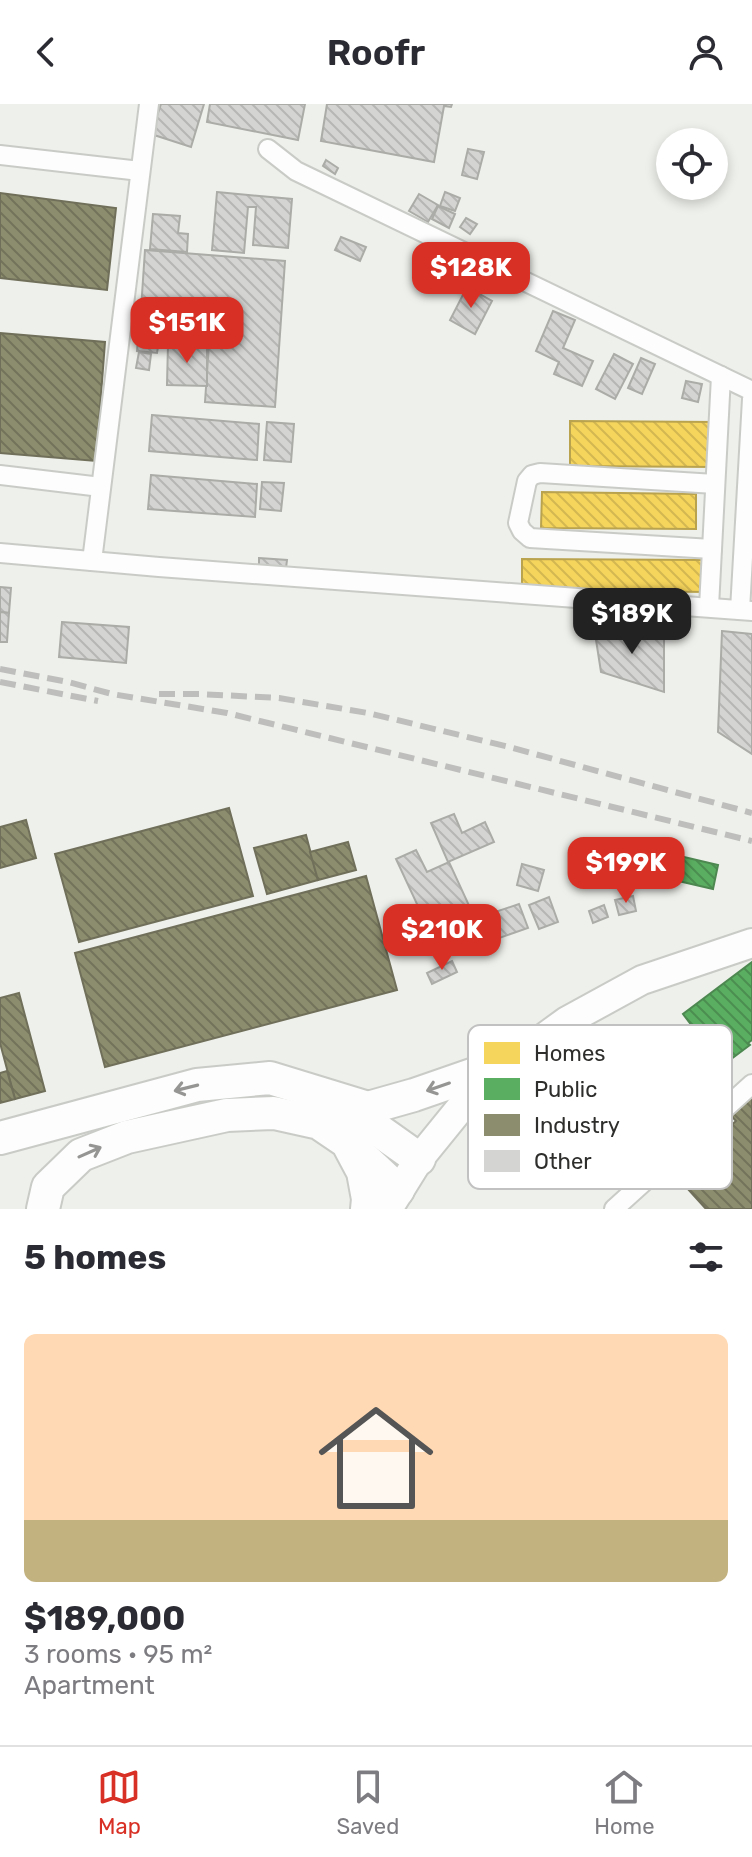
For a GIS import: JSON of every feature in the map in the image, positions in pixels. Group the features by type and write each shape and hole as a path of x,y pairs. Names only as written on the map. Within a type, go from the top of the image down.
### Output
{"highway":[{"path":"0,1138 197,1085 270,1078 368,1108 468,1076"},
{"path":"332,1097 419,1159"},
{"path":"43,1209 48,1187 81,1155 127,1137 227,1115 274,1113 319,1123 347,1142 393,1200"},
{"path":"347,1142 363,1172 367,1209"}],"main road":[{"path":"562,1025 642,980 752,943"},
{"path":"393,1200 419,1159 468,1101"}],"street":[{"path":"92,561 149,104"},
{"path":"268,149 296,171 752,391"},
{"path":"0,155 140,171"},
{"path":"709,607 721,376"},
{"path":"0,553 746,610 752,399"},
{"path":"712,549 530,538 518,523 527,481 532,475 540,473 715,484"},
{"path":"0,475 101,487"},
{"path":"732,1102 752,1084"},
{"path":"614,1209 636,1189"}],"building: Homes":[{"path":"570,421 716,422 715,467 570,466"},
{"path":"542,492 696,494 696,529 541,528"},
{"path":"522,559 709,560 708,592 522,590"}],"building: Public":[{"path":"667,853 718,865 713,889 661,877"},
{"path":"752,962 750,1045 732,1058 732,1025 691,1025 683,1014"}],"building: Industry":[{"path":"0,193 116,208 107,290 0,278"},
{"path":"0,333 105,342 96,461 0,453"},
{"path":"229,808 253,896 79,942 55,854"},
{"path":"26,820 36,858 0,868 0,827"},
{"path":"306,835 318,880 267,894 254,848"},
{"path":"348,842 356,870 318,880 310,852"},
{"path":"366,876 397,990 105,1067 75,953"},
{"path":"19,993 45,1091 15,1099 0,1043 0,998"},
{"path":"7,1071 15,1099 0,1103 0,1073"},
{"path":"752,1093 752,1209 706,1209 688,1189 732,1189 732,1125 736,1121 732,1117 732,1107"}],"building: Other":[{"path":"161,104 204,104 191,147 151,134"},
{"path":"210,104 305,104 298,140 207,122"},
{"path":"327,104 452,104 451,107 444,106 434,162 321,141"},
{"path":"468,149 484,152 477,179 462,175"},
{"path":"326,160 338,168 335,174 323,166"},
{"path":"217,192 292,199 288,248 253,245 256,207 248,207 244,253 212,250"},
{"path":"445,192 460,198 455,211 440,206"},
{"path":"419,194 438,205 428,222 409,211"},
{"path":"438,206 455,214 449,228 432,219"},
{"path":"153,214 180,216 178,233 188,234 187,252 150,249"},
{"path":"466,218 477,224 470,234 460,227"},
{"path":"341,237 366,247 360,261 335,250"},
{"path":"145,250 285,261 275,407 205,402 209,344 139,339"},
{"path":"467,287 492,301 475,334 450,320"},
{"path":"553,311 575,320 563,348 593,361 582,386 554,374 559,362 536,351"},
{"path":"138,339 159,341 157,353 137,351"},
{"path":"168,344 207,344 207,386 167,385"},
{"path":"139,352 151,354 149,370 136,368"},
{"path":"614,354 633,364 615,399 596,389"},
{"path":"641,358 655,364 642,394 628,388"},
{"path":"686,381 702,384 698,402 682,398"},
{"path":"152,415 259,424 257,460 149,451"},
{"path":"267,422 294,424 291,462 264,460"},
{"path":"151,475 257,484 255,517 148,509"},
{"path":"262,482 284,483 281,511 260,509"},
{"path":"259,558 287,560 286,568 259,566"},
{"path":"0,587 11,588 9,613 0,612"},
{"path":"0,612 9,613 7,642 0,642"},
{"path":"62,622 129,627 126,663 59,657"},
{"path":"594,627 664,632 664,692 601,672"},
{"path":"722,631 752,634 752,754 718,732"},
{"path":"454,814 462,833 485,822 494,842 448,862 431,823"},
{"path":"416,850 427,872 449,862 472,912 430,932 396,859"},
{"path":"522,864 544,870 538,891 517,885"},
{"path":"633,896 636,911 619,915 615,900"},
{"path":"549,897 558,922 539,929 529,905"},
{"path":"519,904 528,928 447,956 439,931"},
{"path":"604,905 608,917 593,923 589,911"},
{"path":"452,961 457,972 432,984 427,973"}],"railway":[{"path":"0,669 112,694 227,713 752,841"},
{"path":"0,682 98,701"},
{"path":"159,694 279,698 368,713 509,747 752,813"}]}
